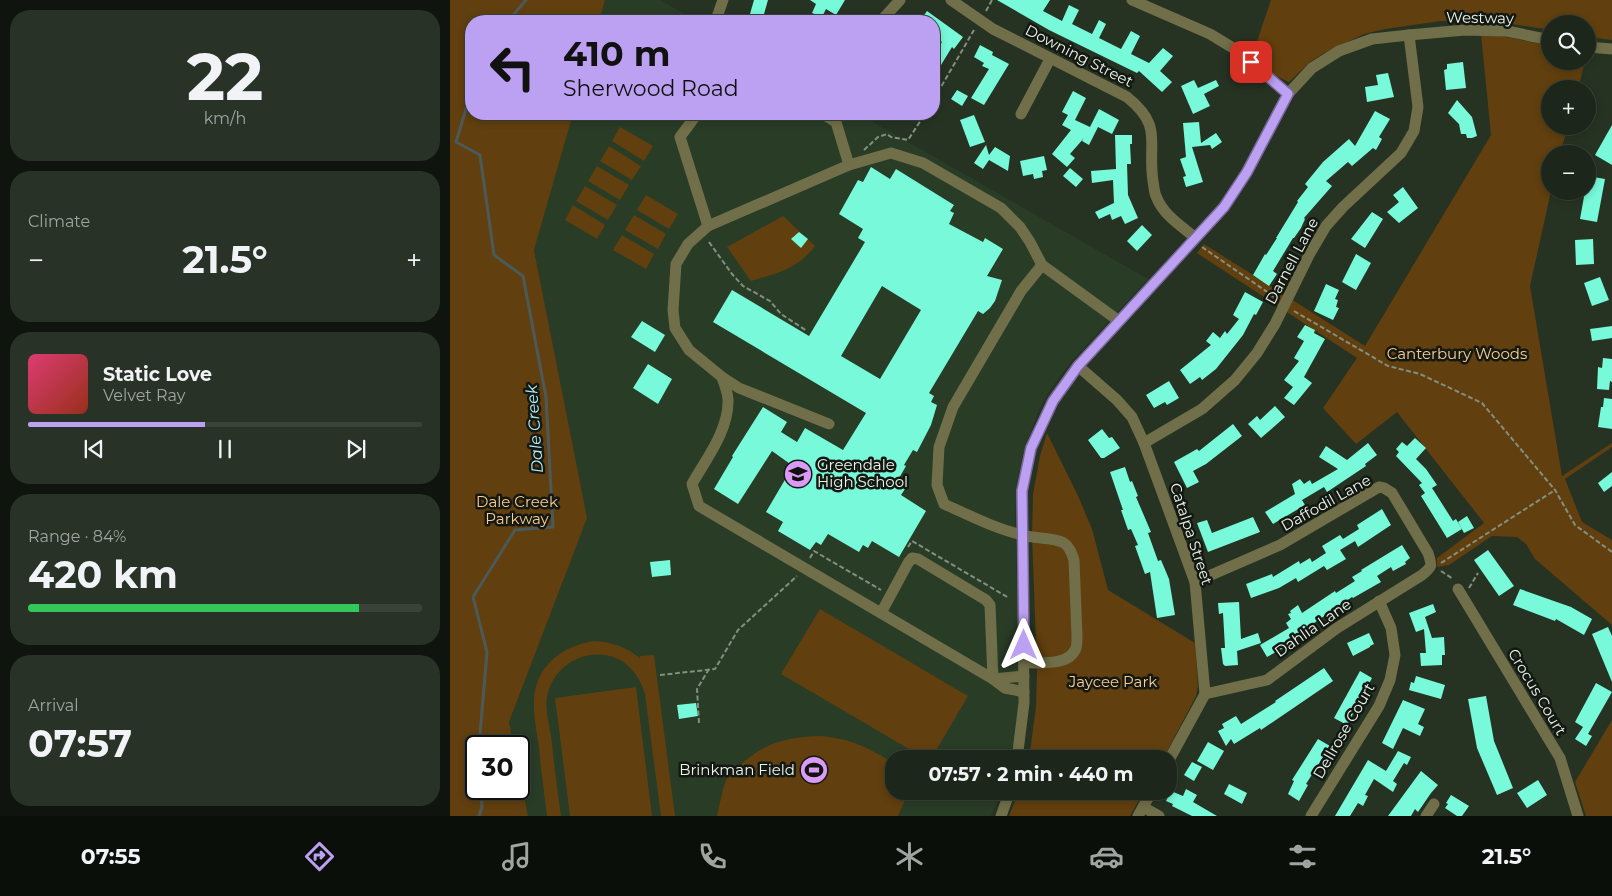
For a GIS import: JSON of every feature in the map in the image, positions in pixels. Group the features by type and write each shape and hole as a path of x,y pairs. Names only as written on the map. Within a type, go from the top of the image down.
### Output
{"street":[{"path":"718,15 723,0"},
{"path":"886,15 900,0"},
{"name":"Downing Street","path":"951,0 993,29 1127,96 1140,107 1148,119 1152,132 1151,169 1155,196 1167,214 1199,242"},
{"path":"1132,0 1154,4 1210,34 1238,51 1288,94"},
{"name":"Westway","path":"1017,750 1024,692 1022,491 1031,448 1053,401 1078,366 1119,321 1199,242 1247,172 1288,94 1312,68 1339,51 1372,39 1465,30 1507,31 1541,38"},
{"name":"Darnell Lane","path":"1144,443 1202,408 1235,380 1257,353 1276,324 1309,254 1326,226 1343,207 1401,153 1414,131 1418,108 1409,35"},
{"path":"1596,48 1612,49"},
{"path":"1021,114 1050,59"},
{"path":"693,120 680,137 708,226"},
{"path":"833,120 836,122 849,165"},
{"path":"829,424 738,388 689,350 675,328 673,310 676,264 688,244 708,226 849,165 891,153 924,162 1000,208 1025,234 1042,265 1119,321"},
{"path":"1024,663 1063,661 1070,657 1076,649 1074,560 1070,549 1066,544 1023,536 999,528 944,504 937,485 939,447 952,407 1022,291 1042,265"},
{"name":"Catalpa Street","path":"1078,366 1117,400 1132,417 1144,443 1195,582 1205,694"},
{"path":"722,377 728,398 726,420 692,484 699,506 1006,688 1024,692"},
{"name":"Daffodil Lane","path":"1195,582 1280,545 1379,488 1384,488 1392,493 1428,553 1432,564 1430,568"},
{"path":"880,613 908,563 912,558 918,559 986,600 990,605 993,679"},
{"name":"Dahlia Lane","path":"1205,694 1267,680 1337,628 1422,575 1430,568"},
{"name":"Crocus Court","path":"1460,593 1560,758 1578,816"},
{"name":"Dellrose Court","path":"1311,816 1379,706 1390,680 1395,655 1391,628 1379,601"},
{"path":"993,679 1024,676"},
{"path":"1174,750 1205,694"},
{"path":"997,816 1006,800"},
{"path":"1001,816 1007,800"},
{"path":"1147,800 1141,811 1159,816"},
{"path":"1426,816 1434,804"}],"path":[{"path":"984,13 992,0"},
{"path":"940,89 977,26"},
{"path":"860,153 878,137 887,134 892,137 908,140 921,120"},
{"path":"709,242 732,274 744,286 770,301 781,314 807,331"},
{"path":"1199,242 1285,305 1388,366 1420,374 1482,403 1555,490 1575,525 1612,552"},
{"path":"1478,573 1460,593 1452,578 1440,571 1438,566 1555,490"},
{"path":"699,724 697,689 709,669"}],"shaded area":[{"path":"605,0 660,0 686,15 601,15"},
{"name":"Greendale High School","path":"571,120 870,120 1148,279 1071,362 1048,393 1038,412 1022,458 1015,516 1019,661 1018,709 1012,750 885,750 885,800 998,800 991,816 528,816 525,800 530,800 530,735 512,735 509,722 586,518 534,250"}],"green space":[{"name":"Dale Creek Parkway","path":"450,0 605,0 601,15 465,15 465,120 571,120 534,250 587,518 509,722 512,735 465,735 465,800 525,800 528,816 450,816"},
{"path":"1271,0 1612,0 1612,40 1596,38 1596,15 1541,15 1541,29 1487,20 1441,21 1364,34 1324,53 1310,62 1289,82 1274,75 1252,56"},
{"name":"Canterbury Woods","path":"1481,34 1502,36 1541,44 1541,70 1583,70 1580,80 1541,80 1541,135 1565,135 1563,145 1541,145 1541,200 1549,200 1530,286 1562,476 1612,443 1612,447 1565,479 1582,522 1612,540 1612,625 1535,559 1526,544 1517,537 1492,536 1449,565 1437,567 1437,558 1484,523 1397,412 1356,444 1323,408 1357,358 1197,253 1204,244 1365,346 1491,135"},
{"path":"620,127 653,146 644,161 612,141"},
{"path":"609,146 641,166 632,180 600,161"},
{"path":"597,166 629,185 620,200 588,181"},
{"path":"585,186 617,205 608,220 576,201"},
{"path":"646,195 678,214 669,229 637,210"},
{"path":"573,205 605,225 597,239 565,220"},
{"path":"634,215 666,234 658,249 625,230"},
{"path":"783,216 815,246 794,265 751,281 727,247"},
{"path":"622,235 654,254 646,269 613,250"},
{"name":"Jaycee Park","path":"1047,433 1092,529 1108,590 1195,643 1198,686 1196,696 1168,750 1030,750 1036,707 1037,671 1032,535 1033,494 1040,456"},
{"path":"820,609 968,696 936,750 911,750 781,674"},
{"path":"594,641 618,646 640,658 640,656 654,655 675,816 661,816 645,694 639,680 636,674 620,660 606,655 596,655 576,659 568,664 560,670 550,687 547,697 547,712 561,816 547,816 534,712 536,689 539,678 552,660 571,648"},
{"path":"636,687 652,816 570,816 555,698"},
{"path":"1612,720 1612,816 1586,816 1575,782"},
{"name":"Brinkman Field","path":"820,736 842,739 885,758 885,800 905,800 898,816 717,816 722,792 727,778 732,772 747,759 766,747 796,738"},
{"path":"1015,800 1139,800 1130,816 1009,816"}],"building":[{"path":"754,0 768,0 764,15 750,15"},
{"path":"810,0 845,0 836,15 826,9 823,15 812,13 816,4"},
{"path":"997,0 1050,0 1043,11 1062,21 1069,5 1079,10 1072,24 1092,34 1099,20 1106,24 1099,38 1121,49 1131,31 1140,36 1131,54 1149,63 1163,48 1173,56 1160,71 1172,82 1162,92 1139,71 1137,73 1049,30"},
{"path":"927,11 933,15 924,15"},
{"path":"940,20 963,37 954,49 952,47 941,65 940,45 942,42 940,40"},
{"path":"980,45 993,52 992,55 1009,64 984,105 971,98 989,69 982,66 984,63 974,57"},
{"path":"1463,62 1466,88 1446,90 1444,70 1447,69 1447,64"},
{"path":"1388,73 1394,97 1367,102 1365,87 1378,85 1376,75"},
{"path":"1194,80 1198,88 1216,80 1219,86 1204,94 1210,106 1193,114 1181,86"},
{"path":"957,90 968,96 962,106 951,99"},
{"path":"1073,91 1086,98 1075,120 1090,127 1099,109 1119,120 1112,134 1098,127 1089,145 1082,141 1084,138 1070,154 1075,158 1067,167 1052,154 1071,130 1062,125 1068,115 1062,112"},
{"path":"1457,100 1472,117 1477,136 1467,138 1466,134 1461,134 1459,124 1448,113"},
{"path":"1375,111 1390,119 1379,137 1382,139 1376,150 1373,148 1352,166 1348,162 1326,181 1332,186 1304,218 1301,228 1273,271 1277,274 1269,286 1253,275 1277,238 1297,201 1308,187 1305,184 1323,162 1349,139 1355,146"},
{"path":"974,115 985,142 970,147 960,120"},
{"path":"1199,122 1201,143 1216,133 1222,142 1212,149 1210,145 1192,147 1203,182 1186,187 1183,177 1186,176 1180,159 1186,157 1183,123"},
{"path":"1612,125 1612,165 1596,156"},
{"path":"1115,135 1132,135 1132,144 1130,144 1131,164 1127,164 1128,195 1138,218 1125,224 1121,216 1112,220 1110,214 1099,219 1095,212 1114,203 1113,180 1092,183 1091,171 1116,169"},
{"path":"986,145 989,155 995,147 1010,156 1008,171 989,160 983,169 974,163"},
{"path":"1044,156 1047,170 1042,171 1043,177 1034,179 1033,174 1023,176 1020,161"},
{"path":"871,167 890,179 896,169 954,205 950,211 954,213 949,224 983,242 985,238 1003,249 987,276 1002,280 995,301 983,314 978,311 929,393 934,396 931,402 937,405 931,425 917,452 913,450 904,465 906,466 898,480 907,486 901,495 926,511 899,557 872,541 868,548 863,545 859,552 828,534 821,545 816,542 810,550 778,531 783,522 766,512 793,466 772,451 738,504 714,489 763,407 787,422 781,432 797,442 805,428 843,450 866,413 713,322 732,290 809,336 865,242 858,238 863,229 839,214 858,180 863,182","holes":["882,286 921,310 880,379 841,356"]},
{"path":"1070,168 1083,179 1076,187 1063,176"},
{"path":"1596,177 1605,179 1597,222 1580,219 1583,200 1596,200"},
{"path":"1403,187 1418,208 1399,223 1387,212 1399,202 1393,195"},
{"path":"1372,212 1383,219 1365,248 1351,239"},
{"path":"1142,225 1152,235 1137,251 1127,241"},
{"path":"799,232 808,239 801,248 791,239"},
{"path":"1593,239 1594,264 1576,265 1575,240"},
{"path":"1356,254 1371,263 1356,290 1342,282"},
{"path":"1600,277 1609,300 1592,306 1584,283"},
{"path":"1326,284 1339,290 1335,299 1338,300 1336,307 1339,308 1333,320 1314,311"},
{"path":"1245,292 1263,302 1256,315 1254,314 1243,335 1216,369 1202,380 1200,377 1190,384 1180,370 1211,345 1206,341 1213,332 1220,338 1225,331 1227,334 1239,319 1233,315"},
{"path":"642,321 665,335 655,352 631,337"},
{"path":"1305,325 1315,330 1314,333 1325,339 1304,377 1312,383 1294,405 1284,398 1293,387 1284,380 1299,361 1294,358 1304,341 1297,337"},
{"path":"1612,326 1612,338 1592,341 1590,329"},
{"path":"1603,358 1612,359 1612,382 1610,381 1609,390 1597,389 1598,367 1602,368"},
{"path":"648,364 672,379 658,404 633,388"},
{"path":"1169,381 1179,398 1167,405 1165,402 1154,408 1146,395"},
{"path":"1604,398 1612,399 1612,429 1598,427"},
{"path":"1275,406 1285,417 1261,438 1248,424 1257,416 1260,420"},
{"path":"1233,424 1242,436 1206,464 1193,471 1199,482 1187,488 1174,462 1197,449 1199,451"},
{"path":"1102,429 1109,438 1112,437 1120,448 1104,458 1101,458 1088,440"},
{"path":"1415,438 1426,448 1416,459 1437,485 1432,488 1453,521 1456,519 1462,529 1447,538 1421,496 1425,493 1419,485 1422,483 1396,456 1399,452 1396,449 1402,442 1407,446"},
{"path":"1368,443 1377,455 1365,464 1366,466 1327,492 1324,487 1302,500 1305,505 1273,524 1265,512 1295,494 1292,484 1300,479 1304,484 1310,480 1312,484 1338,469 1319,457 1326,446 1347,460"},
{"path":"1125,467 1151,532 1148,533 1158,561 1161,560 1169,579 1175,615 1157,618 1150,572 1145,574 1135,546 1138,545 1131,529 1128,530 1110,472"},
{"path":"1612,472 1612,486 1604,492 1598,483"},
{"path":"1382,509 1391,525 1358,547 1355,541 1340,550 1346,559 1327,570 1324,566 1298,582 1296,578 1279,588 1251,598 1246,584 1272,574 1273,577 1299,561 1300,564 1310,558 1312,562 1326,553 1322,546 1340,535 1343,539 1359,529 1357,525"},
{"path":"1467,516 1474,528 1464,533 1458,522"},
{"path":"1253,517 1260,532 1208,552 1197,523 1207,520 1212,533"},
{"path":"1402,545 1410,558 1405,562 1406,564 1393,571 1391,567 1377,576 1381,582 1352,597 1314,623 1315,625 1281,644 1283,648 1267,657 1260,645 1289,628 1286,623 1291,619 1288,614 1291,613 1290,611 1298,605 1302,613 1335,591 1336,593 1355,581 1352,577 1361,570"},
{"path":"1488,550 1514,586 1499,596 1474,560"},
{"path":"670,560 671,575 652,577 650,562"},
{"path":"1520,589 1571,607 1592,619 1584,635 1556,619 1555,621 1513,605"},
{"path":"1239,602 1241,639 1258,633 1261,643 1237,651 1238,665 1225,666 1223,664 1221,648 1225,648 1223,613 1219,614 1218,603"},
{"path":"1433,604 1436,612 1425,617 1432,638 1444,637 1445,655 1442,655 1442,665 1421,666 1420,653 1426,653 1424,629 1416,632 1409,613"},
{"path":"1608,627 1612,636 1612,682 1592,634"},
{"path":"1369,633 1374,644 1353,656 1347,643"},
{"path":"1324,668 1333,681 1261,730 1260,728 1234,744 1231,739 1226,746 1218,731 1224,728 1222,724 1236,716 1241,724"},
{"path":"1360,671 1372,678 1347,725 1334,718"},
{"path":"1416,676 1445,685 1441,699 1409,690 1411,682 1414,683"},
{"path":"1596,683 1612,692 1588,734 1592,736 1586,746 1575,739 1583,727 1575,722"},
{"path":"1486,696 1494,741 1513,788 1497,795 1477,748 1468,699"},
{"path":"1403,700 1425,709 1418,724 1424,727 1420,736 1403,728 1393,749 1382,743"},
{"path":"696,703 698,716 679,719 677,705"},
{"path":"1318,739 1330,746 1306,784 1308,785 1299,801 1288,794 1294,781 1292,780"},
{"path":"1208,742 1224,751 1213,770 1197,761"},
{"path":"1398,751 1411,757 1407,765 1404,763 1393,781 1397,784 1393,792 1374,779 1365,795 1368,796 1363,806 1358,803 1350,816 1335,816 1368,760 1386,771"},
{"path":"1192,762 1202,767 1194,781 1184,775"},
{"path":"1421,771 1438,785 1418,812 1415,809 1411,816 1388,816"},
{"path":"1538,780 1547,795 1527,808 1517,793"},
{"path":"1229,784 1247,793 1242,804 1224,794"},
{"path":"1186,789 1197,795 1193,802 1217,816 1192,816 1166,801 1177,800 1177,794 1183,796"},
{"path":"1451,795 1469,806 1462,816 1457,816 1445,808"}],"waterway":[{"name":"Dale Creek","path":"513,15 526,0"},
{"name":"Dale Creek","path":"465,112 456,142 480,155 494,255 523,276 546,397 553,527 515,530 473,597 487,652 480,735"},
{"name":"Dale Creek","path":"479,816 482,807 482,800"}],"place":[{"name":"Greendale High School","path":"798,474"},
{"name":"Brinkman Field","path":"814,770"}],"route":[{"path":"1024,645 1022,491 1031,448 1053,401 1078,366 1224,207 1247,172 1288,94 1251,62"}]}
